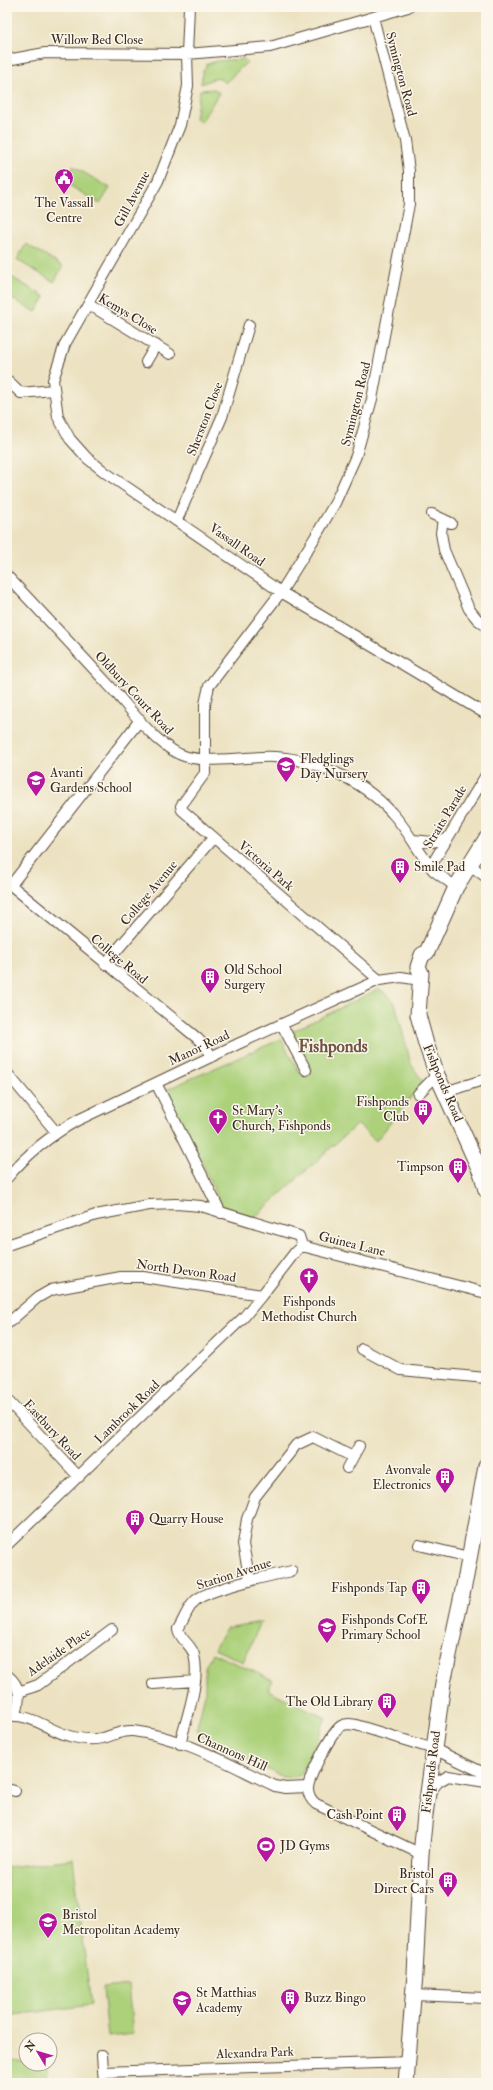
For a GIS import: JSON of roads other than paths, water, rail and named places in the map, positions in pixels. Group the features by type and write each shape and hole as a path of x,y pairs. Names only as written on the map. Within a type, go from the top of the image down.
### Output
{"main road":[{"name":"Fishponds Road","path":"486,839 456,888 427,952 422,955 418,967 421,976 418,1015 437,1075 473,1152 486,1190"},
{"name":"Fishponds Road","path":"406,2083 414,1995 421,1854 434,1749 443,1683 486,1466"}],"street":[{"name":"Gill Avenue","path":"52,390 53,380 64,344 157,183 180,125 188,86 187,54 189,7"},
{"name":"Willow Bed Close","path":"7,60 45,54 187,54 270,47 408,7"},
{"name":"Symington Road","path":"206,759 205,704 209,686 282,592 335,503 356,456 373,392 409,204 409,171 405,141 396,100 373,17"},
{"name":"Kemys Close","path":"88,304 170,354"},
{"name":"Sherston Close","path":"177,520 222,417 249,325"},
{"name":"Kemys Close","path":"146,362 156,345"},
{"path":"7,380 22,393 52,390"},
{"name":"Vassall Road","path":"52,390 58,417 70,438 87,458 106,473 282,592 486,714"},
{"path":"432,514 447,521 441,533 444,550 469,609 477,619 486,626"},
{"name":"Oldbury Court Road","path":"7,576 159,740 177,753 189,757 206,759 271,757 296,760 322,768 346,778 368,791 392,812 414,840 434,871"},
{"path":"9,884 140,720"},
{"name":"Victoria Park","path":"206,759 203,778 181,806 182,810 379,980"},
{"name":"Straits Parade","path":"434,871 434,861 486,775"},
{"name":"College Avenue","path":"105,964 213,838"},
{"path":"414,840 431,842 447,839"},
{"path":"470,865 486,877"},
{"path":"434,871 456,888"},
{"name":"College Road","path":"9,884 197,1038 206,1047 211,1057"},
{"name":"Manor Road","path":"7,1178 22,1160 56,1132 78,1120 379,980 421,976"},
{"path":"282,1025 306,1070"},
{"path":"7,1074 56,1132"},
{"path":"418,1094 437,1075"},
{"path":"445,1092 486,1079"},
{"path":"156,1083 221,1213"},
{"name":"Guinea Lane","path":"7,1245 96,1215 149,1205 176,1204 201,1206 299,1236 302,1246 486,1293"},
{"path":"262,1295 296,1251 302,1246"},
{"name":"North Devon Road","path":"7,1324 37,1298 51,1290 121,1277 143,1277 262,1295"},
{"name":"Lambrook Road","path":"7,1544 79,1477 244,1317 262,1295"},
{"path":"362,1349 401,1370 486,1378"},
{"name":"Eastbury Road","path":"7,1400 79,1477"},
{"path":"250,1581 243,1544 246,1519 255,1497 296,1445 313,1437 353,1457"},
{"path":"347,1468 359,1446"},
{"path":"419,1545 469,1557"},
{"name":"Station Avenue","path":"180,1744 195,1681 194,1656 179,1634 178,1629 197,1598 250,1581 292,1571"},
{"name":"Adelaide Place","path":"20,1692 38,1685 112,1630"},
{"path":"7,1675 15,1683 20,1692 12,1716"},
{"path":"153,1684 195,1681"},
{"name":"Channons Hill","path":"12,1716 35,1720 65,1735 82,1739 102,1738 122,1731 152,1735 180,1744 276,1786 292,1789 308,1787"},
{"path":"421,1854 316,1804 309,1796 308,1787 330,1738 344,1725 356,1725 434,1749 486,1774"},
{"path":"429,1794 438,1782 448,1776 486,1782"},
{"path":"414,1995 486,1998"},
{"path":"102,2055 104,2083"},
{"name":"Alexandra Park","path":"103,2072 408,2062"}],"place":[{"name":"The Vassall Centre","path":"64,195"},
{"name":"Fledglings Day Nursery","path":"286,783"},
{"name":"Avanti Gardens School","path":"36,797"},
{"name":"Smile Pad","path":"400,884"},
{"name":"Old School Surgery","path":"210,994"},
{"name":"Fishponds Club","path":"423,1126"},
{"name":"St Mary's Church, Fishponds","path":"218,1135"},
{"name":"Timpson","path":"458,1184"},
{"name":"Fishponds Methodist Church","path":"309,1294"},
{"name":"Avonvale Electronics","path":"445,1494"},
{"name":"Quarry House","path":"135,1536"},
{"name":"Fishponds Tap","path":"421,1605"},
{"name":"Fishponds CofE Primary School","path":"327,1644"},
{"name":"The Old Library","path":"387,1719"},
{"name":"Cash Point","path":"397,1832"},
{"name":"JD Gyms","path":"266,1863"},
{"name":"Bristol Direct Cars","path":"448,1898"},
{"name":"Bristol Metropolitan Academy","path":"48,1939"},
{"name":"Buzz Bingo","path":"290,2015"},
{"name":"St Matthias Academy","path":"182,2017"}],"district":[{"name":"Fishponds","path":"333,1046"}]}
